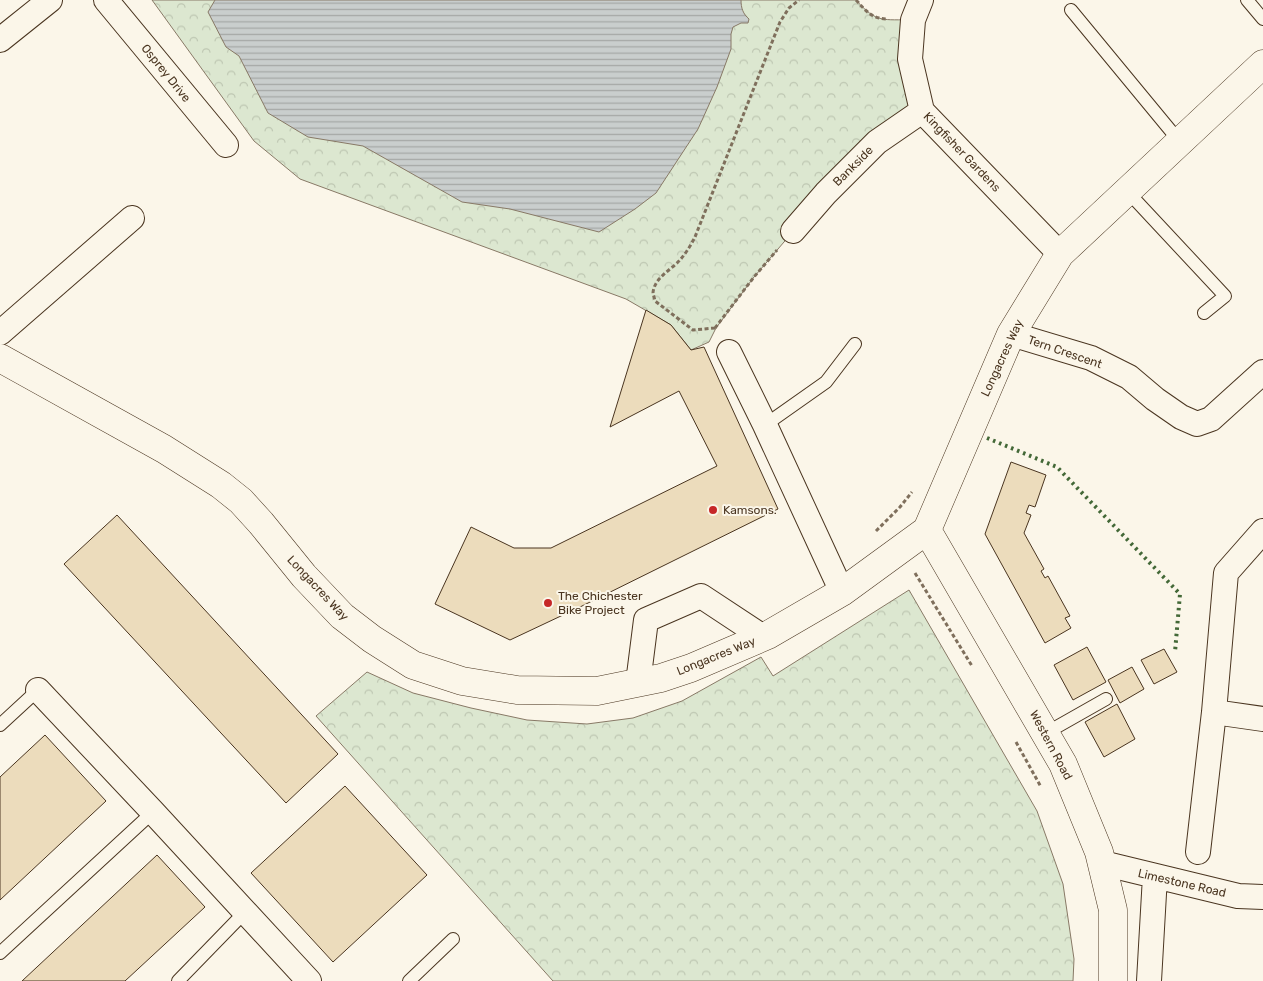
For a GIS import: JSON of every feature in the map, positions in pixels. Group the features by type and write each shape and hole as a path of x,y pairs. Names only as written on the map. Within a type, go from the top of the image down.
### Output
{"main road":[{"name":"Longacres Way","path":"0,358 164,449 221,485 241,501 304,576 342,616 372,639 413,664 462,682 517,690 598,691 630,685 691,668 763,637 842,592 927,530 1011,334 1060,254 1263,64"},
{"name":"Western Road","path":"927,530 1063,764 1099,852 1113,910 1113,981"}],"street":[{"path":"0,40 50,0"},
{"name":"Osprey Drive","path":"106,0 226,145"},
{"name":"Kingfisher Gardens","path":"917,10 910,59 922,111 1060,254"},
{"name":"Bankside","path":"793,231 832,187 877,142 922,111"},
{"path":"0,333 132,218"},
{"name":"Tern Crescent","path":"1011,334 1091,358 1129,377 1155,399 1182,417 1197,424 1211,419 1263,372"},
{"path":"728,352 765,425 842,592"},
{"path":"1198,852 1214,712 1226,573 1263,531"},
{"path":"638,683 646,620 701,596 763,637"},
{"path":"38,690 309,981"},
{"path":"1214,712 1263,719"},
{"name":"Limestone Road","path":"1102,864 1238,896 1263,897"},
{"path":"1148,981 1155,876"}],"lane":[{"path":"1247,0 1263,19"},
{"path":"1071,10 1180,142"},
{"path":"1126,191 1225,296 1204,313"},
{"path":"765,425 826,382 855,344"},
{"path":"0,725 38,690"},
{"path":"1046,733 1106,698"},
{"path":"0,953 153,812"},
{"path":"178,981 245,912"},
{"path":"408,981 453,939"}],"path":[{"path":"793,231 754,277 716,328 693,330 655,301 653,294 656,283 679,262 696,237 780,22 789,8 799,0"},
{"path":"856,0 869,14 880,19 917,10"},
{"path":"716,328 728,352"},
{"path":"912,568 972,667"},
{"path":"1012,735 1045,795"}],"green space":[{"path":"152,0 856,0 875,17 887,20 913,20 922,111 826,193 754,277 716,328 709,342 691,350 671,325 626,299 300,179 254,141"},
{"path":"909,590 1037,811 1063,884 1074,959 1073,981 553,981 316,716 367,672 413,693 527,720 587,724 633,718 682,701 761,657 773,676"}],"shaded area":[{"path":"215,0 741,0 743,11 749,19 748,23 741,23 733,27 731,49 717,87 698,129 656,193 599,232 510,209 462,202 363,146 308,137 268,113 239,56 226,47 208,12"}],"building":[{"path":"646,310 671,325 691,350 704,347 778,509 510,640 435,604 471,527 514,548 551,548 717,466 679,391 610,427"},
{"path":"1011,462 1046,475 1035,507 1029,505 1026,513 1031,515 1024,533 1044,569 1041,571 1045,578 1048,576 1070,616 1065,618 1071,628 1045,643 985,534"},
{"path":"117,515 338,754 286,803 64,564"},
{"path":"1087,647 1106,682 1073,700 1054,665"},
{"path":"1164,649 1177,672 1154,684 1141,660"},
{"path":"1132,667 1144,689 1120,703 1108,680"},
{"path":"1117,704 1135,739 1104,757 1085,722"},
{"path":"45,735 106,801 0,900 0,777"},
{"path":"345,786 427,875 333,962 251,873"},
{"path":"157,855 205,907 125,981 22,981"}],"hedge":[{"path":"987,438 1057,467 1180,594 1175,652"}],"place":[{"name":"Kamsons.","path":"713,510"},
{"name":"The Chichester Bike Project","path":"548,603"}]}
